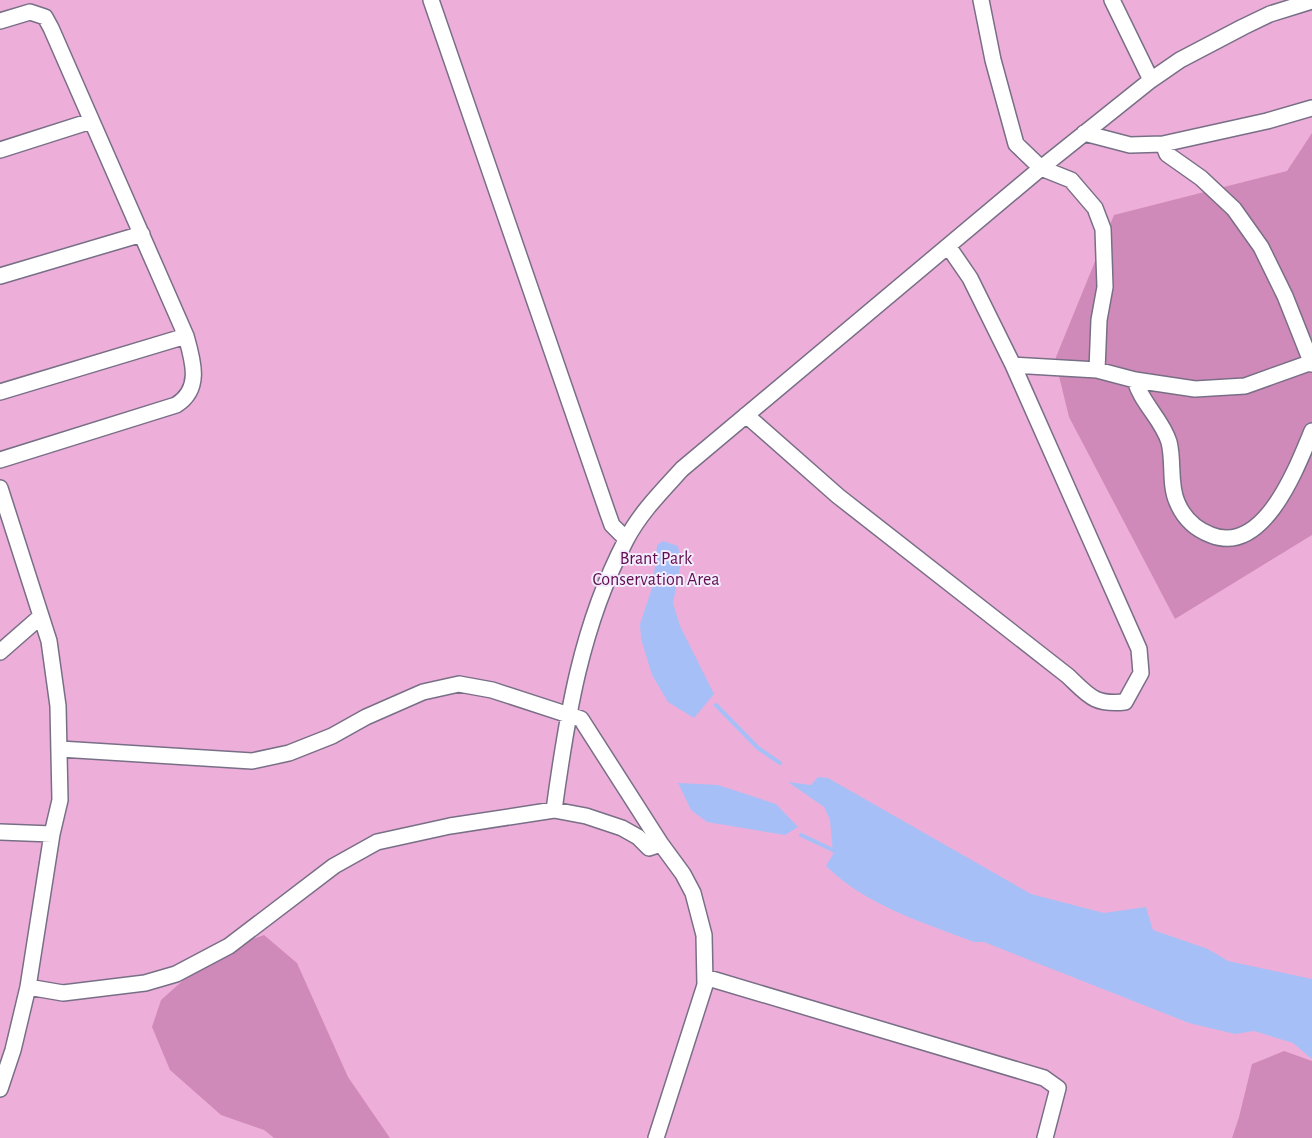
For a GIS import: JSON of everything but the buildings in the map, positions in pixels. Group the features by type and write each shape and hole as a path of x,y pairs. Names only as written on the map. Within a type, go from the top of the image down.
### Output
{"lane":[{"path":"431,0 612,525 626,539"},
{"path":"981,0 993,60 1016,144 1041,168 1071,180 1095,208 1103,229 1105,287 1099,320 1097,370"},
{"path":"1112,0 1151,80"},
{"path":"554,810 568,713 588,633 626,539 650,505 682,469 1041,168 1151,80 1180,60 1243,27 1270,14 1312,1"},
{"path":"0,21 30,12 45,17 186,336 193,362 193,384 189,394 176,405 0,460"},
{"path":"1084,133 1130,145 1163,144 1266,121 1312,108"},
{"path":"0,150 91,120"},
{"path":"1013,365 1097,370 1135,380 1195,389 1221,389 1258,382 1312,363 1285,296 1261,246 1234,209 1200,178 1167,154 1163,144"},
{"path":"0,276 142,234"},
{"path":"746,415 838,496 1068,676 1086,693 1100,702 1125,702 1141,673 1139,648 1013,365 970,278 948,246"},
{"path":"0,392 186,336"},
{"path":"1135,380 1138,392 1163,428 1169,442 1176,501 1186,520 1201,532 1218,538 1234,538 1248,532 1266,518 1295,473 1312,431"},
{"path":"0,488 5,524 49,641 58,706 60,749 60,800 52,834 28,987 13,1050 0,1089"},
{"path":"0,652 40,617"},
{"path":"60,749 252,761 272,758 306,746 423,692 458,684 492,690 568,713 581,719 661,844 683,874 693,893 704,936 705,978 692,1031 656,1138"},
{"path":"28,987 63,993 145,983 176,974 229,946 334,866 377,842 450,826 554,810 586,816 622,828 638,837 649,848 661,844"},
{"path":"0,832 52,834"},
{"path":"705,978 1044,1078 1058,1088 1045,1138"}],"green space":[{"name":"Brant Park Conservation Area","path":"0,0 1312,0 1312,1138 0,1138"}],"shaded area":[{"path":"1312,133 1312,535 1175,619 1069,417 1056,357 1114,215 1287,171"},
{"path":"264,935 297,963 348,1077 390,1138 274,1138 264,1130 221,1115 170,1070 152,1027 161,1000 215,952"},
{"path":"1284,1051 1312,1061 1312,1138 1232,1138 1252,1064"}],"water":[{"path":"663,541 678,546 681,563 673,603 680,626 714,694 694,718 668,702 652,675 641,639 640,624 653,585 657,545"},
{"path":"818,777 828,778 1031,894 1104,913 1146,907 1153,930 1208,949 1228,961 1312,979 1312,1059 1293,1043 1254,1031 1235,1034 1189,1023 984,942 974,942 935,927 896,911 859,892 826,866 833,854 830,820 824,807 788,782 811,785"},
{"path":"678,783 718,785 776,804 798,827 785,835 707,822 691,810"}],"waterway":[{"path":"716,705 758,748 780,763"},
{"path":"801,835 835,851"}]}
